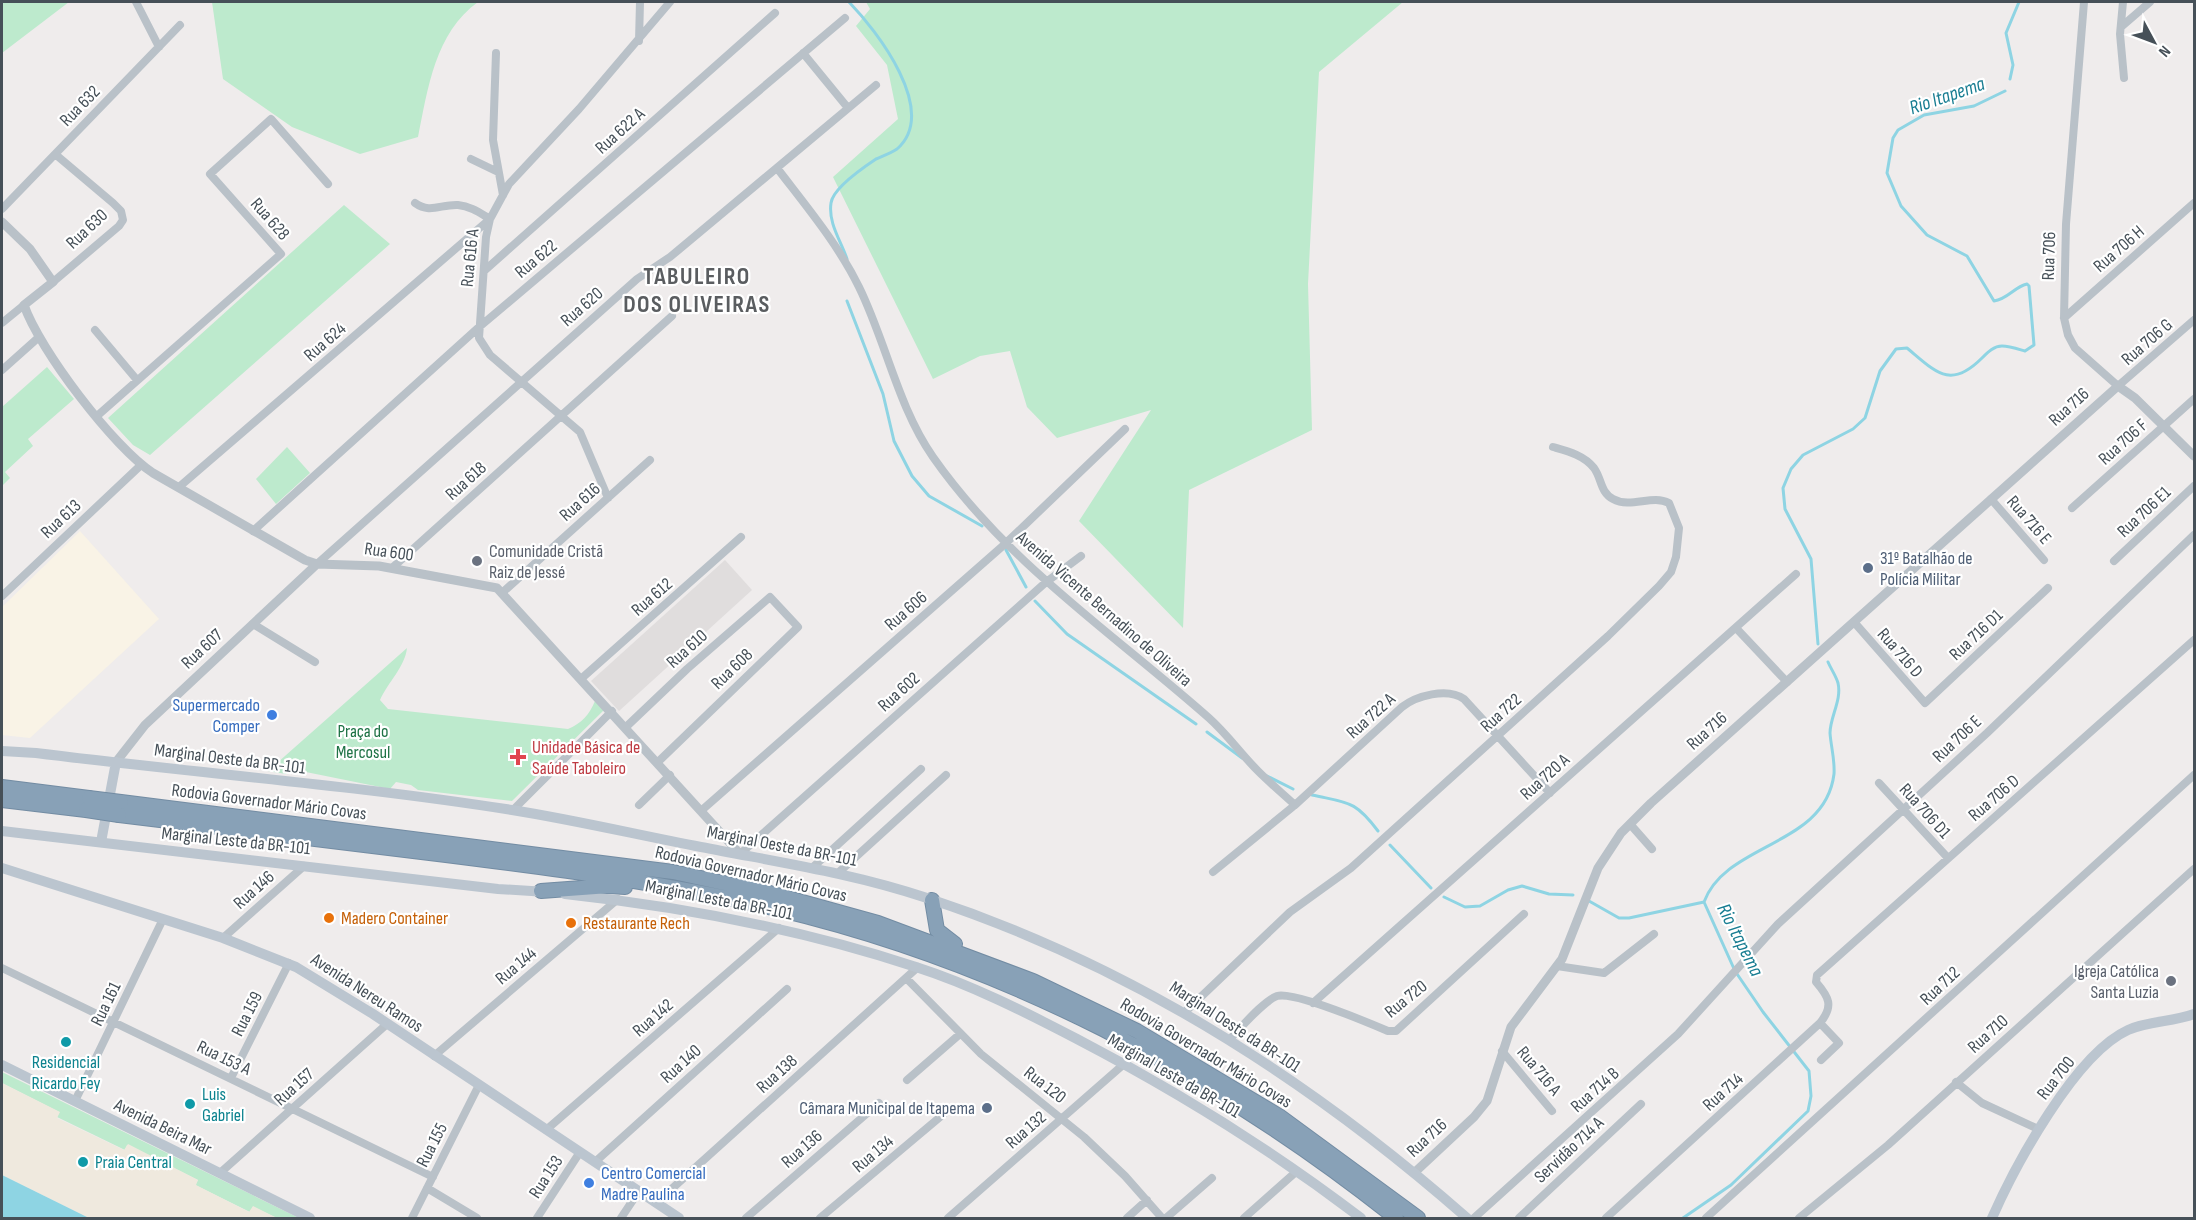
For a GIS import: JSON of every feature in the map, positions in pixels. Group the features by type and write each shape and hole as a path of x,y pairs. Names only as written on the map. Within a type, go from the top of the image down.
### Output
{"highway":[{"name":"Rodovia Governador Mário Covas","path":"2,787 87,804"},
{"name":"Rodovia Governador Mário Covas","path":"2,800 87,804 673,872 838,911 969,955 1095,1009 1181,1056 1279,1116 1418,1218"},
{"name":"Rodovia Governador Mário Covas","path":"120,808 596,875 779,909 881,939 1027,993 1080,1017 1226,1097 1332,1168 1396,1218"},
{"path":"541,891 609,886 666,894 717,896"},
{"path":"933,900 937,930 969,955"}],"main road":[{"name":"Marginal Oeste da BR-101","path":"2,751 116,762 513,810 838,873 933,900 1102,968 1185,1012 1345,1120 1414,1173 1467,1218"},
{"path":"101,842 116,762"},
{"name":"Marginal Leste da BR-101","path":"2,831 516,891 541,891 618,899 687,909 840,943 918,967 1022,1011 1124,1064 1297,1171 1361,1218"},
{"name":"Avenida Nereu Ramos","path":"2,868 223,939 289,963 387,1024 679,1218"},
{"name":"Rua 700","path":"1992,1218 2038,1129 2086,1066 2114,1038 2137,1027 2194,1014"},
{"name":"Avenida Beira Mar","path":"2,1065 310,1218"}],"street":[{"path":"136,2 159,47"},
{"path":"639,41 640,2"},
{"name":"Rua 616 A","path":"608,498 583,438 575,427 560,417 490,355 479,338 478,327 490,219 517,174 579,109 670,2"},
{"name":"Rua 706","path":"2084,2 2067,224 2064,318 2068,335 2075,348 2164,426 2194,456"},
{"path":"2123,2 2121,27 2124,78"},
{"path":"2121,27 2150,2"},
{"name":"Rua 622 A","path":"484,271 775,13"},
{"name":"Rua 622","path":"253,531 478,327 845,18"},
{"name":"Rua 632","path":"2,209 180,24"},
{"path":"496,53 492,118 503,195"},
{"path":"803,53 848,108"},
{"name":"Rua 620","path":"317,564 637,279 670,257 876,85"},
{"name":"Rua 628","path":"97,416 281,254 210,174 271,119 328,184"},
{"name":"Rua 630","path":"2,323 119,226 123,220 121,212 113,203 55,154"},
{"path":"471,159 498,172"},
{"name":"Avenida Vicente Bernadino de Oliveira","path":"777,168 851,272 908,408 932,456 1005,544 1045,583 1212,720 1258,771 1295,805"},
{"path":"415,203 427,209 459,205 476,210 490,219"},
{"name":"Rua 706 H","path":"2064,318 2194,203"},
{"name":"Rua 624","path":"179,488 490,219"},
{"path":"2,222 30,249 53,282"},
{"name":"Rua 600","path":"24,305 39,337 121,447 141,465 179,488 253,531 317,564 368,564 481,584 502,592 740,854"},
{"name":"Rua 618","path":"392,568 672,316"},
{"name":"Rua 706 G","path":"2118,386 2194,320"},
{"path":"95,330 137,380"},
{"path":"2,370 39,337"},
{"name":"Rua 716","path":"1414,1173 1479,1111 1490,1094 1515,1020 1557,966 1568,946 1598,868 1616,840 1630,824 2118,386"},
{"name":"Rua 706 F","path":"2072,508 2194,399"},
{"name":"Rua 606","path":"702,810 1005,544 1125,429"},
{"name":"Rua 722","path":"1185,1012 1290,912 1337,880 1498,736 1659,586 1671,572 1676,557 1679,528 1669,503 1659,499 1634,502 1611,498 1605,492 1595,469 1587,461 1552,447"},
{"name":"Rua 616","path":"502,592 650,460"},
{"name":"Rua 613","path":"2,596 141,465"},
{"name":"Rua 706 E1","path":"2114,561 2194,486"},
{"name":"Rua 716 E","path":"1991,499 2044,560"},
{"name":"Rua 706 E","path":"1740,966 1778,924 2194,535"},
{"name":"Rua 612","path":"582,678 741,537"},
{"name":"Rua 602","path":"740,854 1045,583 1081,556"},
{"name":"Rua 607","path":"116,762 141,730 317,564"},
{"name":"Rua 720 A","path":"1313,1003 1796,574"},
{"name":"Rua 716 D1","path":"1924,703 2048,588"},
{"name":"Rua 610","path":"626,727 687,669 770,597"},
{"name":"Rua 608","path":"658,762 798,627 770,597"},
{"name":"Rua 716 D","path":"1854,622 1924,703"},
{"path":"253,624 315,662"},
{"path":"1736,628 1787,682"},
{"name":"Rua 706 D","path":"1815,979 2194,640"},
{"name":"Rua 722 A","path":"1213,872 1295,805 1402,707 1414,699 1450,694 1460,696 1550,793"},
{"path":"513,810 612,711"},
{"path":"812,868 921,768"},
{"path":"639,805 670,775"},
{"path":"838,873 946,775"},
{"name":"Rua 712","path":"1706,1218 2194,775"},
{"name":"Rua 706 D1","path":"1879,783 1948,858"},
{"path":"1630,824 1652,849"},
{"name":"Rua 146","path":"223,939 305,865"},
{"name":"Rua 710","path":"1799,1218 1852,1176 2194,869"},
{"name":"Rua 144","path":"434,1056 618,899"},
{"name":"Rua 720","path":"1229,1040 1275,997 1284,995 1313,1003 1388,1031 1396,1031 1524,914"},
{"name":"Rua 161","path":"75,1101 163,920"},
{"name":"Rua 142","path":"546,1130 779,928"},
{"path":"1557,966 1604,973 1654,933"},
{"name":"Rua 159","path":"231,1078 289,963"},
{"name":"Rua 714 B","path":"1473,1218 1678,1035 1740,966"},
{"name":"Rua 138","path":"656,1203 918,967"},
{"name":"Rua 153 A","path":"2,968 433,1177"},
{"name":"Rua 120","path":"906,978 981,1054 1063,1118 1147,1200 1162,1218"},
{"name":"Rua 714","path":"1606,1218 1820,1023 1829,1011 1830,1000 1815,979"},
{"name":"Rua 140","path":"595,1162 787,989"},
{"path":"1820,1023 1839,1043 1821,1060"},
{"name":"Rua 157","path":"220,1173 387,1024"},
{"path":"907,1080 960,1034"},
{"name":"Rua 716 A","path":"1503,1051 1552,1111"},
{"name":"Rua 132","path":"948,1218 1124,1064"},
{"path":"1956,1082 1982,1103 2038,1129"},
{"name":"Rua 155","path":"412,1218 479,1086"},
{"name":"Rua 136","path":"746,1218 879,1103"},
{"name":"Servidão 714 A","path":"1519,1218 1641,1104"},
{"name":"Rua 134","path":"820,1218 946,1112"},
{"name":"Rua 153","path":"537,1218 580,1152"},
{"path":"1244,1218 1297,1171"},
{"path":"1166,1218 1212,1178"},
{"path":"427,1188 477,1218"},
{"path":"621,1218 639,1191"},
{"path":"1127,1218 1147,1200"}],"shaded area":[{"path":"80,531 159,619 30,738 2,735 2,607"},
{"path":"725,560 752,590 619,711 591,681"}],"green space":[{"path":"2,2 69,2 2,53"},
{"path":"212,2 478,2 463,15 443,45 430,81 418,137 360,154 292,127 223,79"},
{"path":"866,2 1403,2 1319,72 1308,284 1312,430 1189,490 1183,628 1079,521 1151,410 1057,438 1027,407 1010,351 980,356 933,379 833,177 898,119 887,65 856,26 870,9"},
{"path":"344,205 390,244 150,455 133,445 108,418"},
{"path":"47,367 74,399 28,439 33,446 5,472 10,478 2,486 2,407"},
{"path":"287,447 310,473 276,504 256,479"},
{"name":"Praça do Mercosul","path":"407,648 400,668 380,700 388,709 568,729 584,718 595,701 604,710 512,801 418,790 411,785 396,782 390,789 291,769 286,774 268,771"},
{"path":"2,1072 299,1218 277,1218 253,1207 250,1212 195,1185 198,1180 127,1145 125,1150 57,1117 59,1112 2,1083"}],"sand":[{"name":"Praia Central","path":"2,1083 60,1112 57,1118 124,1150 128,1144 198,1180 196,1185 249,1212 253,1206 277,1218 89,1218 2,1175"}],"water":[{"path":"2,1175 89,1218 2,1218"}],"waterway":[{"path":"847,259 831,218 833,197 857,172 897,149 908,133 911,114 908,93 899,72 874,31 849,2"},
{"name":"Rio Itapema","path":"2010,79 2013,65 2006,33 2019,2"},
{"name":"Rio Itapema","path":"1818,644 1811,559 1785,509 1783,488 1791,469 1803,455 1853,429 1865,418 1880,371 1896,349 1907,348 1935,370 1952,375 1971,368 1996,347 2008,346 2025,351 2034,345 2029,286 2027,284 2022,286 1994,301 1967,256 1927,235 1901,206 1887,173 1893,138 1898,130 1924,115 1974,106 2005,91"},
{"path":"847,301 883,394 894,441 912,476 929,496 982,526"},
{"path":"1006,550 1026,587"},
{"path":"1035,601 1067,634 1196,724"},
{"name":"Rio Itapema","path":"1683,1218 1731,1185 1808,1111 1811,1096 1809,1071 1763,1012 1735,971 1704,902 1716,882 1732,867 1795,831 1813,816 1827,798 1834,774 1830,733 1839,689 1828,662"},
{"path":"1207,732 1242,758"},
{"path":"1267,776 1293,789"},
{"path":"1312,795 1350,804 1363,813 1378,831"},
{"path":"1390,845 1431,888"},
{"path":"1444,897 1465,907 1480,906 1508,890 1522,886 1549,894 1573,895"},
{"path":"1589,901 1619,918 1629,918 1704,902"}],"place":[{"name":"Comunidade Cristã Raiz de Jessé","path":"477,561"},
{"name":"31º Batalhão de Polícia Militar","path":"1868,568"},
{"name":"Supermercado Comper","path":"272,715"},
{"name":"Unidade Básica de Saúde Taboleiro","path":"518,757"},
{"name":"Madero Container","path":"329,918"},
{"name":"Restaurante Rech","path":"571,923"},
{"name":"Igreja Católica Santa Luzia","path":"2171,981"},
{"name":"Residencial Ricardo Fey","path":"66,1042"},
{"name":"Luis Gabriel","path":"190,1104"},
{"name":"Câmara Municipal de Itapema","path":"987,1108"},
{"name":"Praia Central","path":"83,1162"},
{"name":"Centro Comercial Madre Paulina","path":"589,1183"}],"district":[{"name":"TABULEIRO DOS OLIVEIRAS","path":"697,290"}]}
